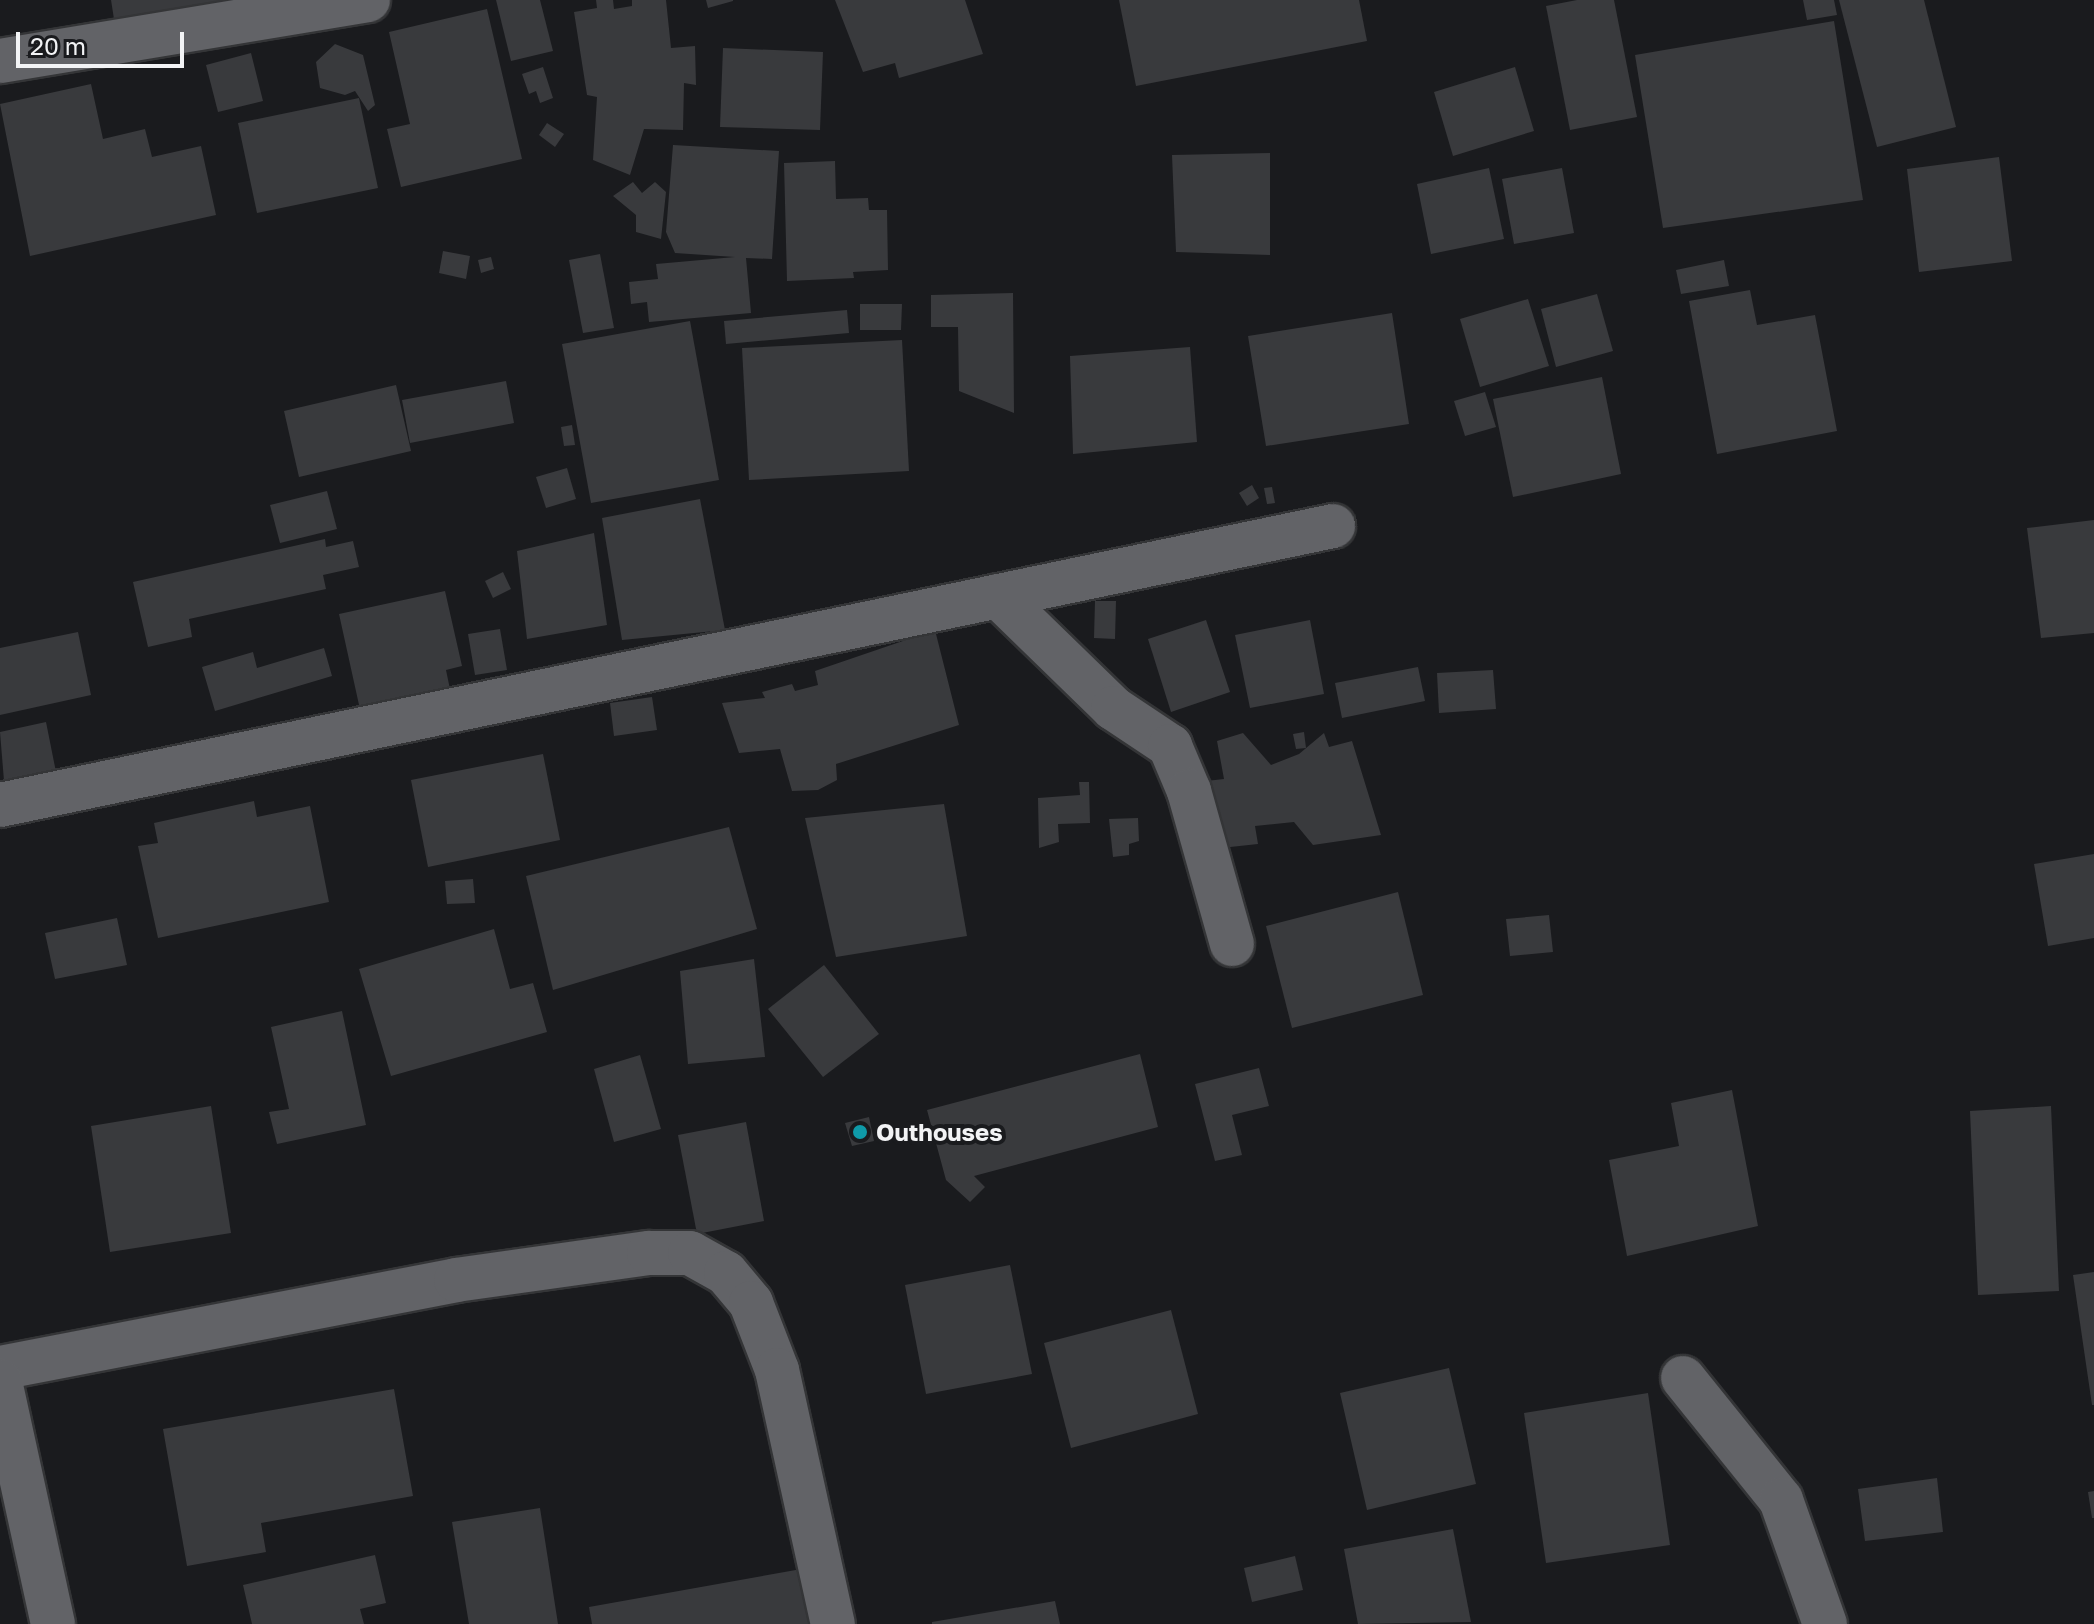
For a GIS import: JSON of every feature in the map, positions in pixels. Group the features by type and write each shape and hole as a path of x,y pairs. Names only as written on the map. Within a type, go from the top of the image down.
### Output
{"street":[{"path":"0,61 368,0"},
{"path":"0,805 1333,526"},
{"path":"998,596 1113,708 1170,746 1189,791 1232,944"},
{"path":"0,1368 456,1280 649,1253 690,1253 726,1273 751,1303 777,1370 833,1624"},
{"path":"1683,1378 1781,1500 1825,1624"},
{"path":"0,1381 53,1624"}],"building":[{"path":"111,0 281,0 116,32"},
{"path":"496,0 540,0 553,51 511,61"},
{"path":"596,0 613,0 614,9 632,6 632,0 666,0 671,48 695,46 696,85 684,83 683,130 644,129 630,175 593,160 597,97 587,95 574,12 597,8"},
{"path":"706,0 733,0 733,1 708,8"},
{"path":"835,0 965,0 983,54 899,78 895,63 863,72"},
{"path":"1119,0 1359,0 1367,41 1136,86"},
{"path":"1577,0 1614,0 1637,117 1570,130 1546,6"},
{"path":"1803,0 1834,0 1837,15 1807,20"},
{"path":"1839,0 1924,0 1956,127 1877,147"},
{"path":"487,9 522,159 401,187 387,129 410,124 389,32"},
{"path":"1834,21 1863,200 1663,228 1635,55"},
{"path":"335,44 363,55 375,105 368,111 355,91 345,95 320,88 316,62"},
{"path":"723,48 823,52 820,130 720,127"},
{"path":"251,53 263,101 218,112 206,65"},
{"path":"543,67 553,98 540,103 536,91 529,94 522,74"},
{"path":"1515,67 1534,131 1453,156 1434,92"},
{"path":"91,84 103,139 145,129 152,157 201,146 216,215 30,256 0,104"},
{"path":"359,98 378,188 257,213 238,123"},
{"path":"547,123 564,134 555,147 539,135"},
{"path":"673,145 779,151 772,259 746,258 751,313 649,322 647,302 631,304 629,282 658,279 656,264 735,257 675,253 666,232"},
{"path":"1270,153 1270,255 1176,252 1172,155"},
{"path":"1999,157 2012,261 1919,272 1907,169"},
{"path":"835,161 836,199 868,198 869,210 887,210 888,270 853,272 854,278 787,281 784,163"},
{"path":"1489,168 1504,239 1431,254 1417,184"},
{"path":"1562,168 1574,233 1514,244 1502,179"},
{"path":"633,182 642,193 655,182 666,192 661,239 636,232 636,215 613,196"},
{"path":"443,251 470,256 466,279 439,273"},
{"path":"600,254 614,328 583,333 569,260"},
{"path":"491,257 494,269 481,273 478,260"},
{"path":"1724,260 1729,286 1681,294 1676,270"},
{"path":"1750,290 1757,325 1815,315 1837,431 1717,454 1689,301"},
{"path":"1013,293 1014,413 959,391 958,327 931,327 931,295"},
{"path":"1597,294 1613,351 1556,367 1541,309"},
{"path":"1528,299 1549,366 1480,387 1460,319"},
{"path":"860,304 902,304 901,330 860,330"},
{"path":"847,310 849,333 726,344 724,321"},
{"path":"1392,313 1409,424 1266,446 1248,336"},
{"path":"690,321 719,480 591,503 562,344"},
{"path":"902,340 909,471 749,480 742,348"},
{"path":"1190,347 1197,442 1073,454 1070,356"},
{"path":"1602,377 1621,474 1513,497 1493,399"},
{"path":"506,381 514,423 410,443 402,400"},
{"path":"396,385 411,451 299,477 284,411"},
{"path":"1485,392 1496,427 1465,436 1454,401"},
{"path":"572,425 575,445 564,446 561,427"},
{"path":"567,468 576,499 546,508 536,477"},
{"path":"1252,485 1259,498 1247,506 1239,493"},
{"path":"1272,487 1275,503 1267,504 1264,488"},
{"path":"327,491 337,529 280,543 270,505"},
{"path":"700,499 725,630 622,640 602,518"},
{"path":"2094,520 2094,633 2041,638 2027,528"},
{"path":"594,533 607,625 527,639 517,551"},
{"path":"325,539 326,547 353,541 359,567 323,575 326,589 189,619 192,637 148,647 133,582"},
{"path":"503,572 511,589 493,598 485,581"},
{"path":"445,591 462,666 446,670 451,694 361,714 339,614"},
{"path":"1095,601 1116,601 1115,639 1094,638"},
{"path":"1206,620 1230,692 1171,712 1148,639"},
{"path":"1310,620 1324,694 1250,708 1235,635"},
{"path":"500,629 507,670 475,675 468,634"},
{"path":"935,630 959,725 836,764 837,780 818,790 792,791 780,749 739,753 722,703 765,698 762,692 792,684 795,691 818,685 815,671"},
{"path":"78,632 91,695 0,715 0,648"},
{"path":"324,648 332,676 215,711 202,667 253,652 257,668"},
{"path":"1418,667 1425,701 1342,718 1335,683"},
{"path":"1493,670 1496,709 1439,713 1437,673"},
{"path":"652,697 657,730 614,736 610,703"},
{"path":"46,722 58,782 5,793 0,732"},
{"path":"1304,732 1306,748 1296,749 1293,734"},
{"path":"1243,733 1271,765 1299,754 1324,733 1329,747 1352,741 1381,835 1313,845 1294,822 1255,826 1258,844 1221,848 1206,781 1224,779 1217,741"},
{"path":"543,754 560,840 428,867 411,780"},
{"path":"1079,782 1089,782 1090,823 1058,824 1059,842 1039,848 1038,798 1080,795"},
{"path":"254,801 257,817 310,806 329,902 158,938 138,846 158,843 154,823"},
{"path":"944,804 967,936 836,957 805,818"},
{"path":"1138,818 1139,841 1129,844 1129,855 1113,857 1109,819"},
{"path":"729,827 757,929 553,990 526,876"},
{"path":"2094,854 2094,938 2048,946 2034,864"},
{"path":"473,879 475,903 447,904 445,881"},
{"path":"1398,892 1423,995 1292,1028 1266,926"},
{"path":"1549,915 1553,952 1510,956 1506,919"},
{"path":"117,918 127,965 55,979 45,933"},
{"path":"494,929 510,989 533,983 547,1032 391,1076 359,969"},
{"path":"754,959 765,1057 688,1064 680,971"},
{"path":"824,965 879,1034 823,1077 768,1009"},
{"path":"342,1011 366,1125 277,1144 269,1112 289,1109 271,1027"},
{"path":"1140,1054 1158,1127 974,1176 985,1187 970,1202 946,1180 927,1110"},
{"path":"640,1055 661,1129 614,1142 594,1069"},
{"path":"1259,1068 1269,1106 1232,1115 1242,1155 1215,1161 1195,1084"},
{"path":"1732,1090 1758,1226 1627,1256 1609,1160 1679,1146 1671,1103"},
{"path":"211,1106 231,1233 110,1252 91,1126"},
{"path":"2051,1106 2059,1291 1978,1295 1970,1111"},
{"name":"Outhouses","path":"869,1117 874,1141 852,1146 845,1123"},
{"path":"746,1122 764,1221 697,1234 678,1135"},
{"path":"1010,1265 1032,1374 926,1394 905,1285"},
{"path":"2094,1272 2094,1405 2092,1405 2073,1275"},
{"path":"1171,1310 1198,1414 1071,1448 1044,1343"},
{"path":"1449,1368 1476,1484 1367,1510 1340,1393"},
{"path":"394,1389 413,1496 261,1523 266,1552 187,1566 163,1429"},
{"path":"1648,1393 1670,1545 1546,1563 1524,1413"},
{"path":"1937,1478 1943,1532 1865,1541 1858,1489"},
{"path":"2094,1491 2094,1518 2092,1518 2088,1492"},
{"path":"540,1508 558,1624 469,1624 452,1522"},
{"path":"1453,1529 1471,1622 1358,1624 1344,1549"},
{"path":"375,1555 386,1603 360,1609 364,1624 252,1624 243,1585"},
{"path":"1295,1556 1303,1590 1252,1602 1244,1568"},
{"path":"807,1568 818,1624 592,1624 589,1607"},
{"path":"1055,1601 1060,1624 932,1624 932,1622"}],"place":[{"name":"Outhouses","path":"860,1132"}]}
